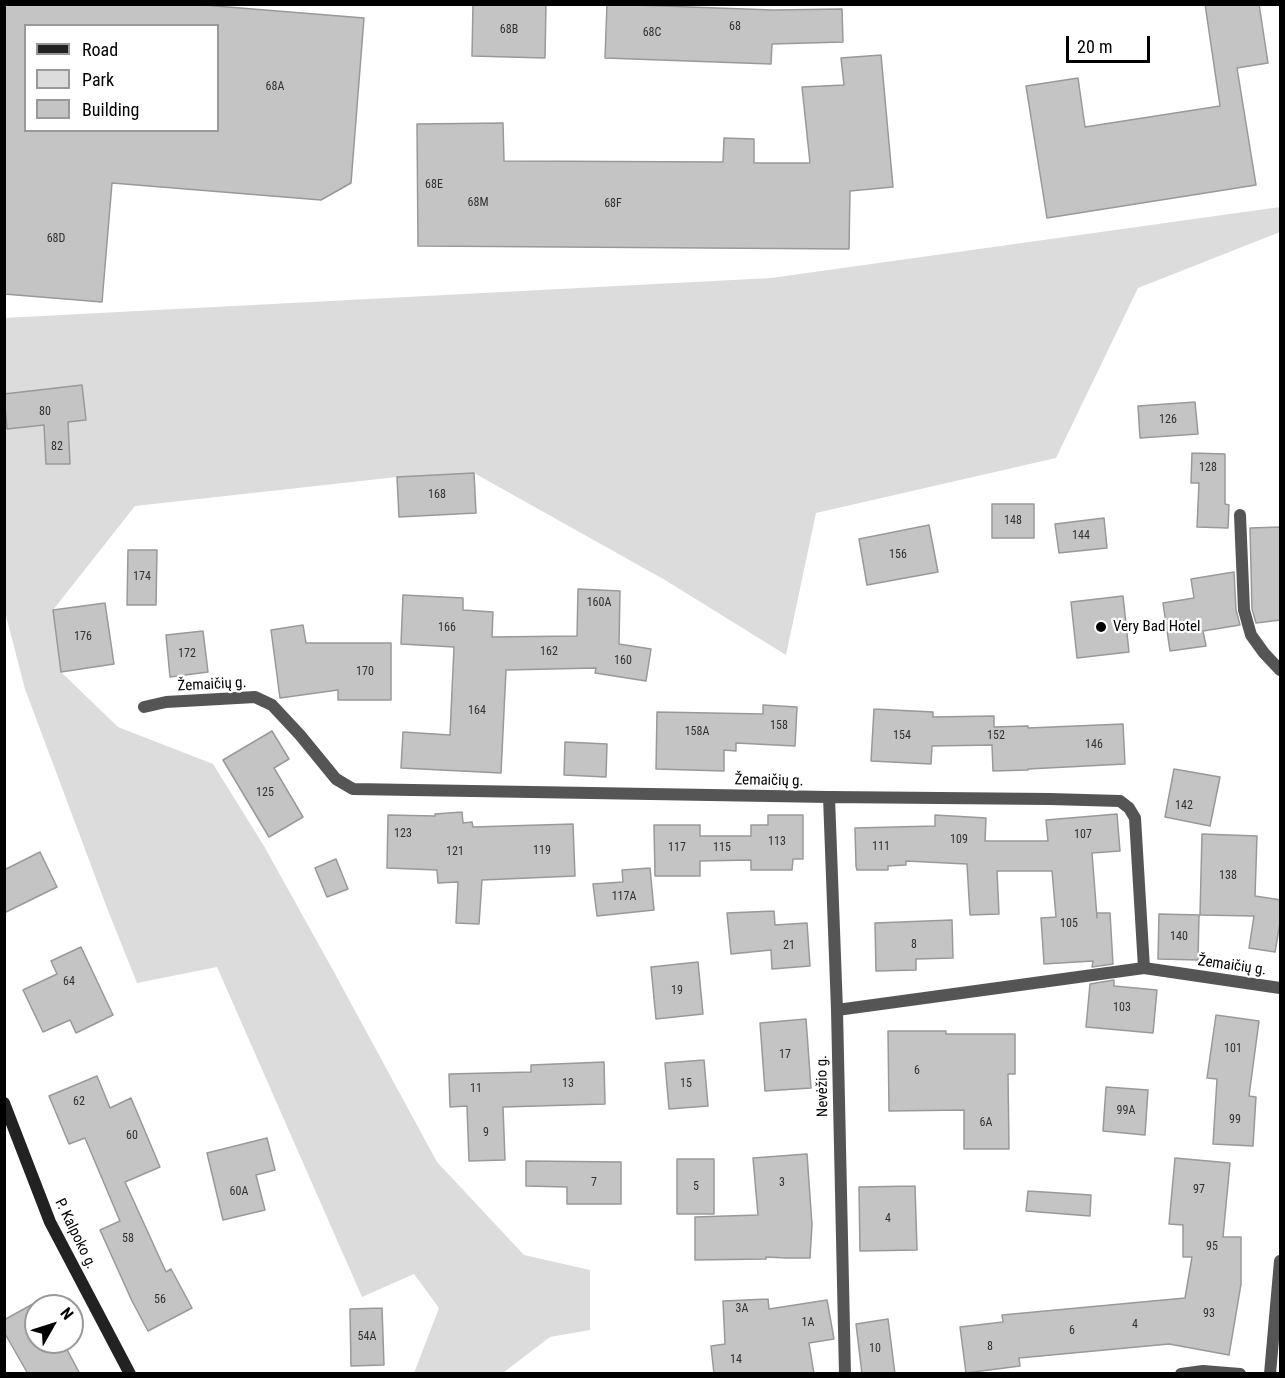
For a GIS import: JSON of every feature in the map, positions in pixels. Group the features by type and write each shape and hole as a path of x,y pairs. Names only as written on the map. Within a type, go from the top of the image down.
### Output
{"street":[{"path":"1240,515 1244,610 1251,635 1264,653 1281,670"},
{"name":"Žemaičių g.","path":"144,707 166,702 255,697 272,705 336,779 353,789 1120,801 1129,808 1135,818 1144,968 1281,988"},
{"name":"Nevėžio g.","path":"829,797 837,1010 845,1374"},
{"path":"837,1010 1144,968"},
{"name":"P. Kalpoko g.","path":"4,1103 50,1222 130,1374"},
{"path":"1270,1374 1281,1261"},
{"path":"1181,1374 1203,1371 1240,1374"}],"green space":[{"path":"1280,207 1280,232 1138,288 1056,458 816,513 786,655 665,580 474,473 397,477 135,506 53,610 61,672 118,727 213,764 264,846 437,1162 524,1255 590,1270 590,1330 550,1337 504,1373 414,1373 439,1308 414,1274 362,1297 217,967 137,983 107,908 25,689 5,612 4,318 771,278"}],"building":[{"path":"4,4 191,4 364,18 351,183 321,200 112,183 102,302 4,294"},
{"path":"473,4 546,4 545,58 472,56"},
{"path":"607,4 773,10 842,9 843,42 772,44 771,64 605,58"},
{"path":"1205,4 1259,4 1268,63 1237,68 1256,185 1047,218 1026,86 1078,78 1085,127 1220,106"},
{"path":"881,55 893,187 850,191 849,249 418,246 417,124 503,123 504,161 723,162 724,138 754,139 754,163 810,163 802,87 844,85 841,58"},
{"path":"82,385 86,420 68,422 70,464 46,464 44,425 7,429 4,394"},
{"path":"1195,402 1198,434 1140,438 1138,406"},
{"path":"1192,453 1225,454 1225,504 1229,505 1228,528 1197,527 1199,483 1191,483"},
{"path":"474,473 476,513 399,517 397,477"},
{"path":"992,504 1034,504 1034,538 992,538"},
{"path":"1104,518 1107,548 1059,553 1055,524"},
{"path":"929,525 938,572 867,585 859,539"},
{"path":"1281,527 1281,620 1256,623 1252,609 1250,528"},
{"path":"128,550 157,550 156,605 127,605"},
{"path":"1234,572 1236,610 1240,625 1203,631 1206,646 1170,651 1163,603 1194,598 1191,579"},
{"path":"578,589 620,591 619,644 651,649 646,681 595,673 596,668 506,670 501,773 401,768 403,732 450,735 454,647 401,644 403,595 463,598 463,610 493,612 492,637 577,636"},
{"path":"1123,596 1129,652 1077,658 1071,602"},
{"path":"105,603 114,664 61,672 53,610"},
{"path":"303,625 306,643 391,643 391,700 338,700 338,690 280,698 271,630"},
{"path":"203,631 208,672 170,677 166,635"},
{"path":"763,705 797,707 795,746 736,743 736,751 724,750 724,771 656,769 657,712 763,714"},
{"path":"874,709 933,712 933,717 994,716 994,727 1123,724 1125,764 993,771 992,745 932,746 931,764 871,761"},
{"path":"272,731 289,759 274,768 303,817 269,837 223,760"},
{"path":"565,742 607,744 606,777 564,775"},
{"path":"1174,769 1220,777 1210,826 1165,817"},
{"path":"462,812 463,823 472,822 473,827 573,824 575,876 482,880 479,924 456,923 458,882 438,883 437,870 387,868 388,815 435,816 435,814"},
{"path":"1117,814 1120,851 1092,853 1097,918 1097,913 1110,913 1113,964 1092,967 1093,961 1044,964 1041,918 1056,917 1052,871 997,871 999,914 970,915 967,864 906,861 906,865 888,866 888,870 857,870 856,866 855,828 935,826 935,815 986,818 985,841 1048,841 1046,820"},
{"path":"768,815 803,815 803,859 793,859 792,870 751,870 751,860 700,861 700,876 655,876 654,825 700,825 700,836 751,836 751,825 768,825"},
{"path":"1202,834 1257,836 1255,896 1281,900 1281,917 1275,952 1249,948 1254,916 1200,915"},
{"path":"40,852 57,887 4,913 4,870"},
{"path":"336,859 348,889 327,897 315,868"},
{"path":"650,868 654,910 597,916 593,884 623,882 622,870"},
{"path":"774,911 775,925 807,923 810,966 772,969 771,950 731,954 727,913"},
{"path":"1159,914 1199,915 1198,960 1158,959"},
{"path":"952,920 953,958 916,959 916,970 876,971 875,923"},
{"path":"81,947 113,1015 76,1033 70,1020 43,1032 23,990 57,974 51,961"},
{"path":"698,962 703,1014 656,1019 651,967"},
{"path":"1114,980 1114,986 1157,990 1153,1033 1086,1027 1090,984"},
{"path":"1216,1015 1259,1021 1249,1096 1256,1097 1253,1146 1213,1144 1217,1079 1207,1078"},
{"path":"806,1019 811,1088 765,1091 760,1023"},
{"path":"888,1031 1015,1034 1015,1074 1008,1074 1009,1149 964,1149 964,1110 889,1111"},
{"path":"704,1060 708,1106 669,1109 665,1063"},
{"path":"604,1062 605,1104 503,1107 505,1160 469,1161 467,1106 450,1107 449,1074 531,1072 531,1065"},
{"path":"97,1076 110,1108 131,1098 160,1167 125,1182 166,1272 171,1269 192,1308 148,1331 100,1230 120,1221 85,1138 69,1144 49,1096"},
{"path":"1106,1087 1148,1090 1145,1135 1103,1131"},
{"path":"267,1138 275,1170 256,1175 265,1210 223,1220 207,1153"},
{"path":"807,1154 812,1225 810,1258 695,1260 695,1217 758,1215 753,1158"},
{"path":"1175,1158 1230,1163 1223,1237 1241,1237 1241,1284 1229,1355 1169,1344 1019,1358 1020,1366 966,1373 960,1327 1003,1322 1002,1315 1185,1298 1192,1257 1183,1257 1183,1225 1169,1224"},
{"path":"677,1159 714,1159 714,1214 677,1214"},
{"path":"526,1161 621,1162 621,1204 567,1204 567,1187 526,1186"},
{"path":"915,1186 917,1250 860,1251 859,1187"},
{"path":"1028,1191 1091,1195 1090,1216 1026,1211"},
{"path":"768,1299 769,1309 827,1300 834,1339 809,1343 814,1374 714,1374 711,1346 725,1344 723,1301"},
{"path":"382,1308 384,1365 351,1366 350,1309"},
{"path":"24,1309 24,1354 69,1354 80,1374 28,1374 4,1332 4,1320"},
{"path":"888,1319 895,1374 862,1374 856,1324"}],"place":[{"name":"Very Bad Hotel","path":"1101,627"}]}
